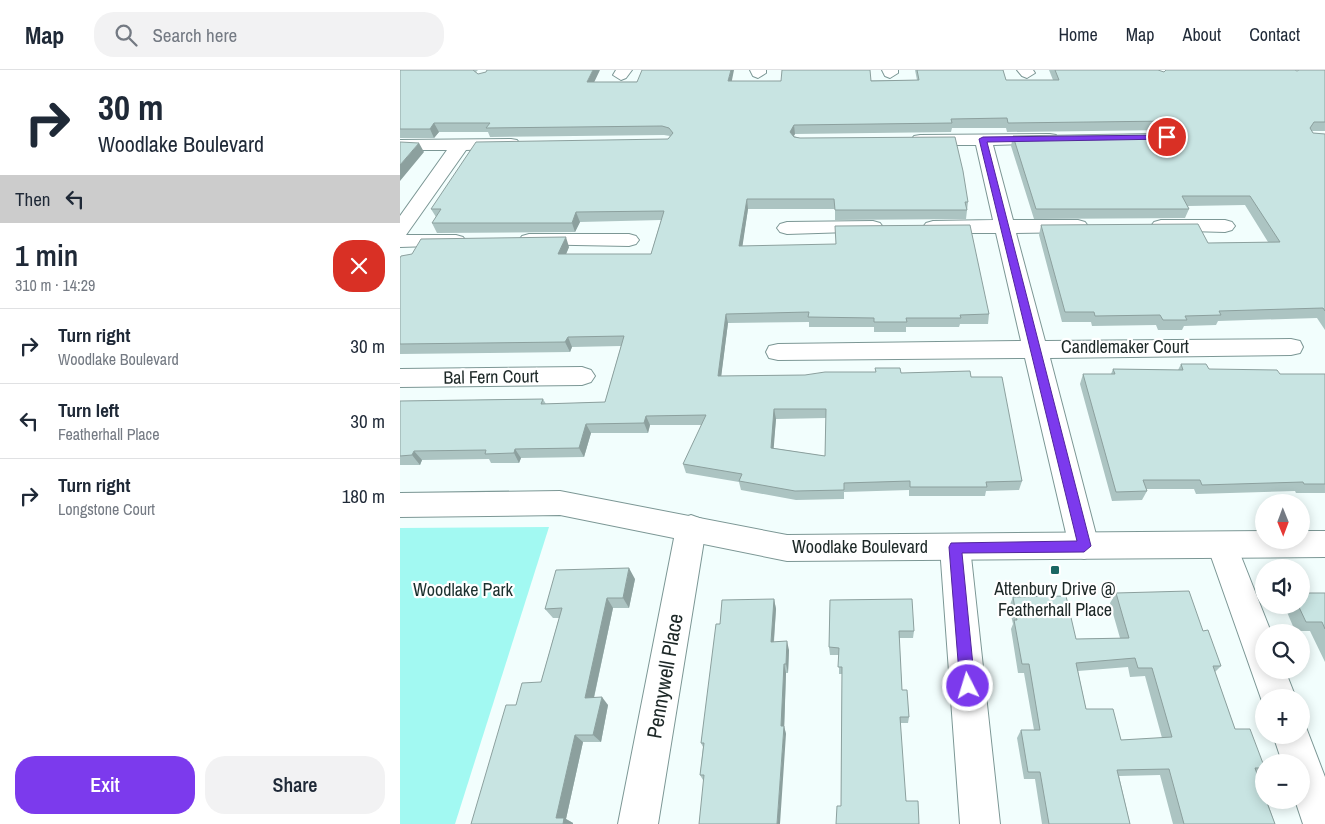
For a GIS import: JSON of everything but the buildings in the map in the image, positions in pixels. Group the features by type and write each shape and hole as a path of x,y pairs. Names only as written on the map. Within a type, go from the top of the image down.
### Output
{"street":[{"path":"906,140 1070,138"},
{"path":"983,139 1084,546"},
{"path":"400,145 528,144"},
{"path":"400,230 460,145"},
{"path":"787,228 1100,226"},
{"path":"1139,226 1225,226"},
{"path":"510,241 629,240"},
{"path":"400,241 480,241"},
{"name":"Candlemaker Court","path":"778,352 1291,347"},
{"name":"Bal Fern Court","path":"400,378 582,376"},
{"name":"Woodlake Boulevard","path":"400,505 560,503 787,548 1325,544"},
{"name":"Pennywell Place","path":"638,824 692,528"},
{"path":"1222,545 1255,635"},
{"path":"955,547 980,824"},
{"path":"1310,787 1324,824"}],"green space":[{"name":"Woodlake Park","path":"549,527 455,824 400,824 400,528"}],"place":[{"name":"Attenbury Drive @ Featherhall Place","path":"1055,570"}],"route":[{"path":"968,686 955,547 1084,546 983,139 1167,137"}]}
